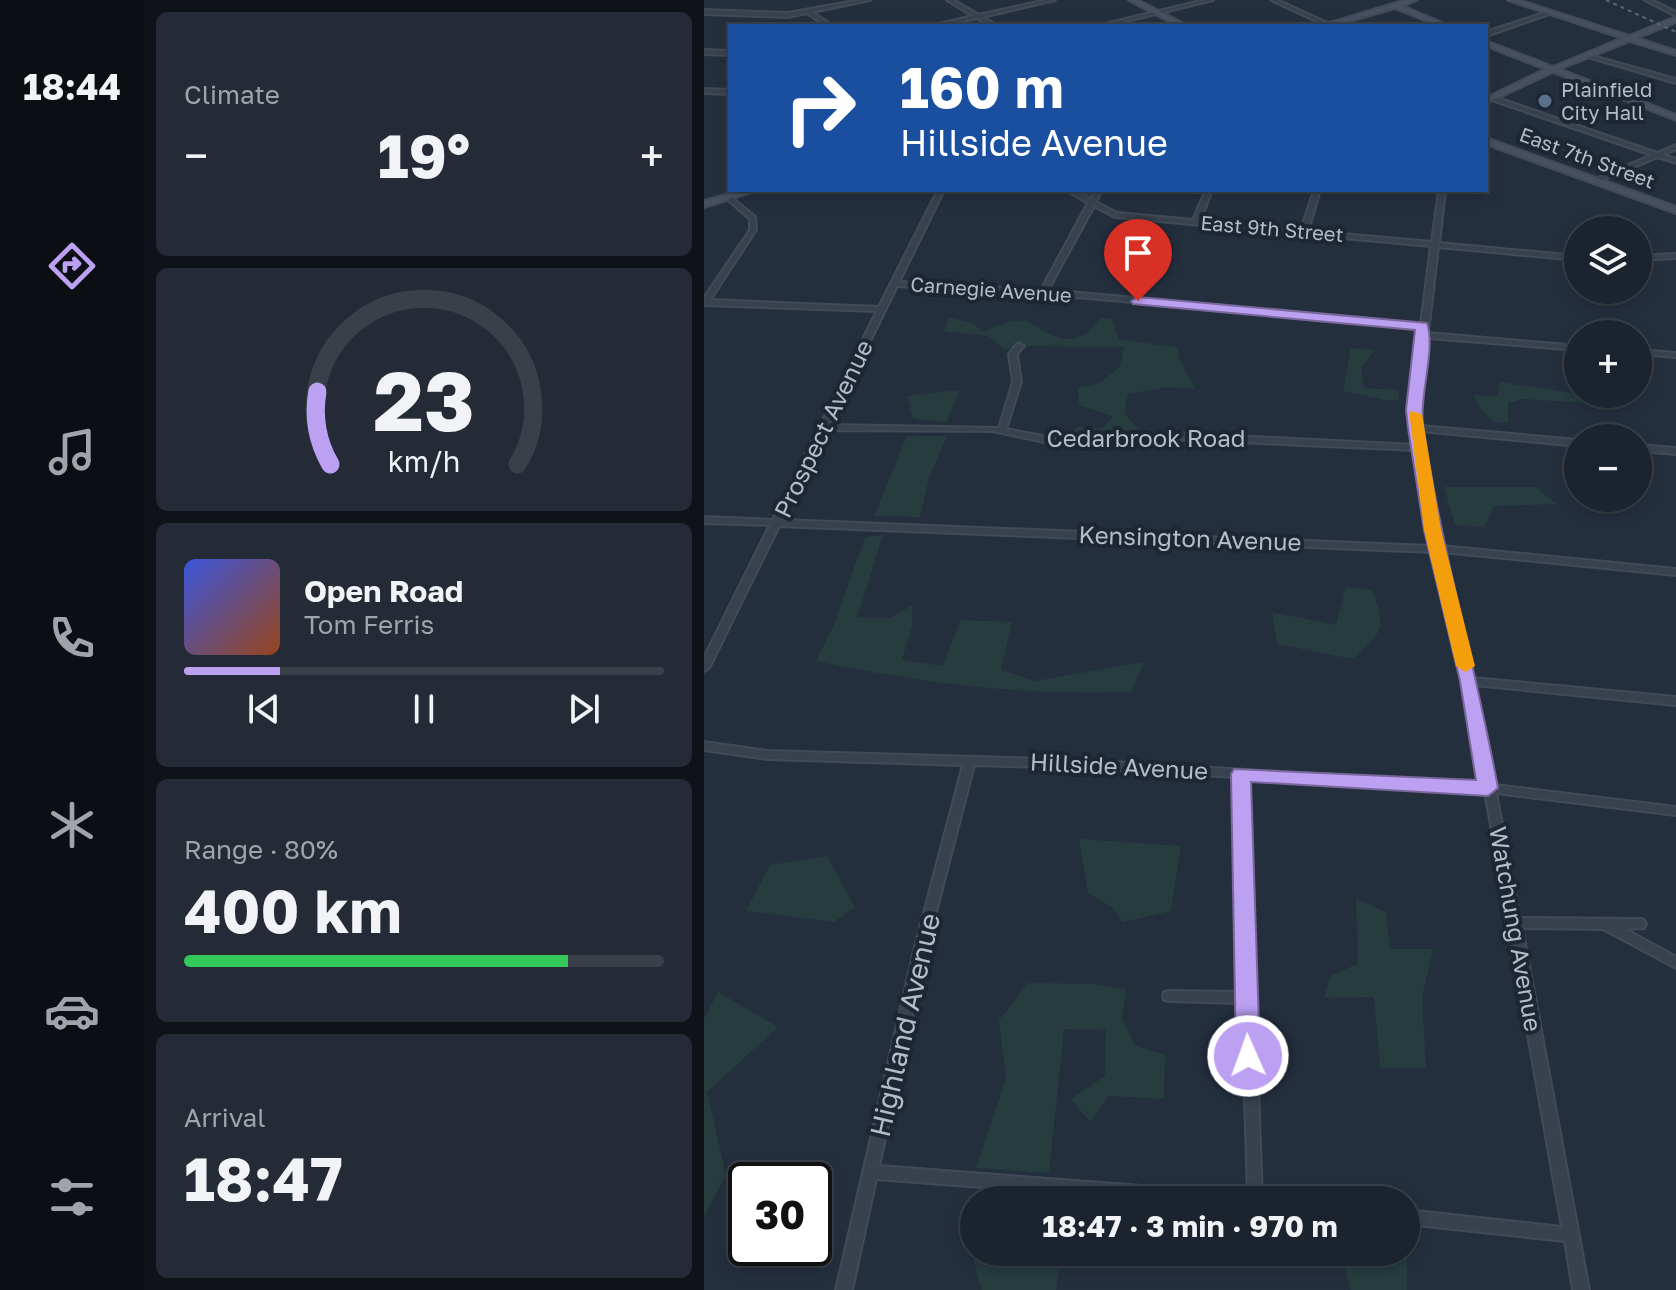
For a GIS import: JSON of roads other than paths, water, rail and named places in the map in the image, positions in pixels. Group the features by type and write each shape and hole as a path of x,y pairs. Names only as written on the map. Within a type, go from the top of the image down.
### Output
{"main road":[{"path":"1132,0 1180,24"},
{"path":"1383,0 1440,24"},
{"path":"1334,24 1414,0"},
{"path":"1511,0 1676,53"},
{"path":"1488,98 1674,20"},
{"path":"1488,44 1676,118"},
{"name":"East 7th Street","path":"1488,142 1676,210"},
{"path":"704,204 746,192"}],"street":[{"path":"704,12 788,15 868,0"},
{"path":"949,0 991,24"},
{"path":"942,24 1053,0"},
{"path":"1108,24 1211,0"},
{"path":"1273,0 1324,24"},
{"path":"1647,0 1674,20"},
{"path":"809,12 826,24"},
{"path":"1488,33 1552,12"},
{"path":"704,52 728,53"},
{"path":"1587,55 1676,81"},
{"path":"704,91 728,92"},
{"path":"1488,98 1676,161"},
{"path":"1595,181 1676,147"},
{"name":"Prospect Avenue","path":"704,668 940,192"},
{"name":"East 9th Street","path":"1072,192 1090,205 1115,215 1564,257"},
{"path":"1043,292 1098,192"},
{"path":"1196,222 1208,192"},
{"path":"1304,232 1316,192"},
{"name":"Watchung Avenue","path":"1442,192 1422,331 1414,410 1416,428 1437,549 1469,681 1581,1290"},
{"path":"704,302 753,230 753,218 728,197"},
{"path":"1652,257 1676,256"},
{"name":"Carnegie Avenue","path":"895,284 1043,292 1564,346"},
{"path":"704,302 883,309"},
{"path":"1002,430 1017,382 1013,354 1020,346"},
{"path":"1652,353 1676,355"},
{"name":"Cedarbrook Road","path":"825,427 1002,430 1058,442 1173,436 1419,448"},
{"path":"1416,428 1564,442"},
{"path":"1652,449 1676,451"},
{"name":"Kensington Avenue","path":"704,520 1437,549 1676,572"},
{"path":"1469,681 1676,701"},
{"name":"Hillside Avenue","path":"704,746 768,755 970,760 1488,788 1676,811"},
{"name":"Highland Avenue","path":"844,1290 921,947 970,760"},
{"path":"1241,774 1254,1186"},
{"path":"1512,923 1640,924"},
{"path":"1605,924 1676,963"},
{"path":"1169,996 1246,998"},
{"path":"872,1172 1059,1186"},
{"path":"1420,1219 1571,1235"}],"railway":[{"path":"1606,0 1676,32"}],"place":[{"name":"Plainfield City Hall","path":"1545,101"}]}
